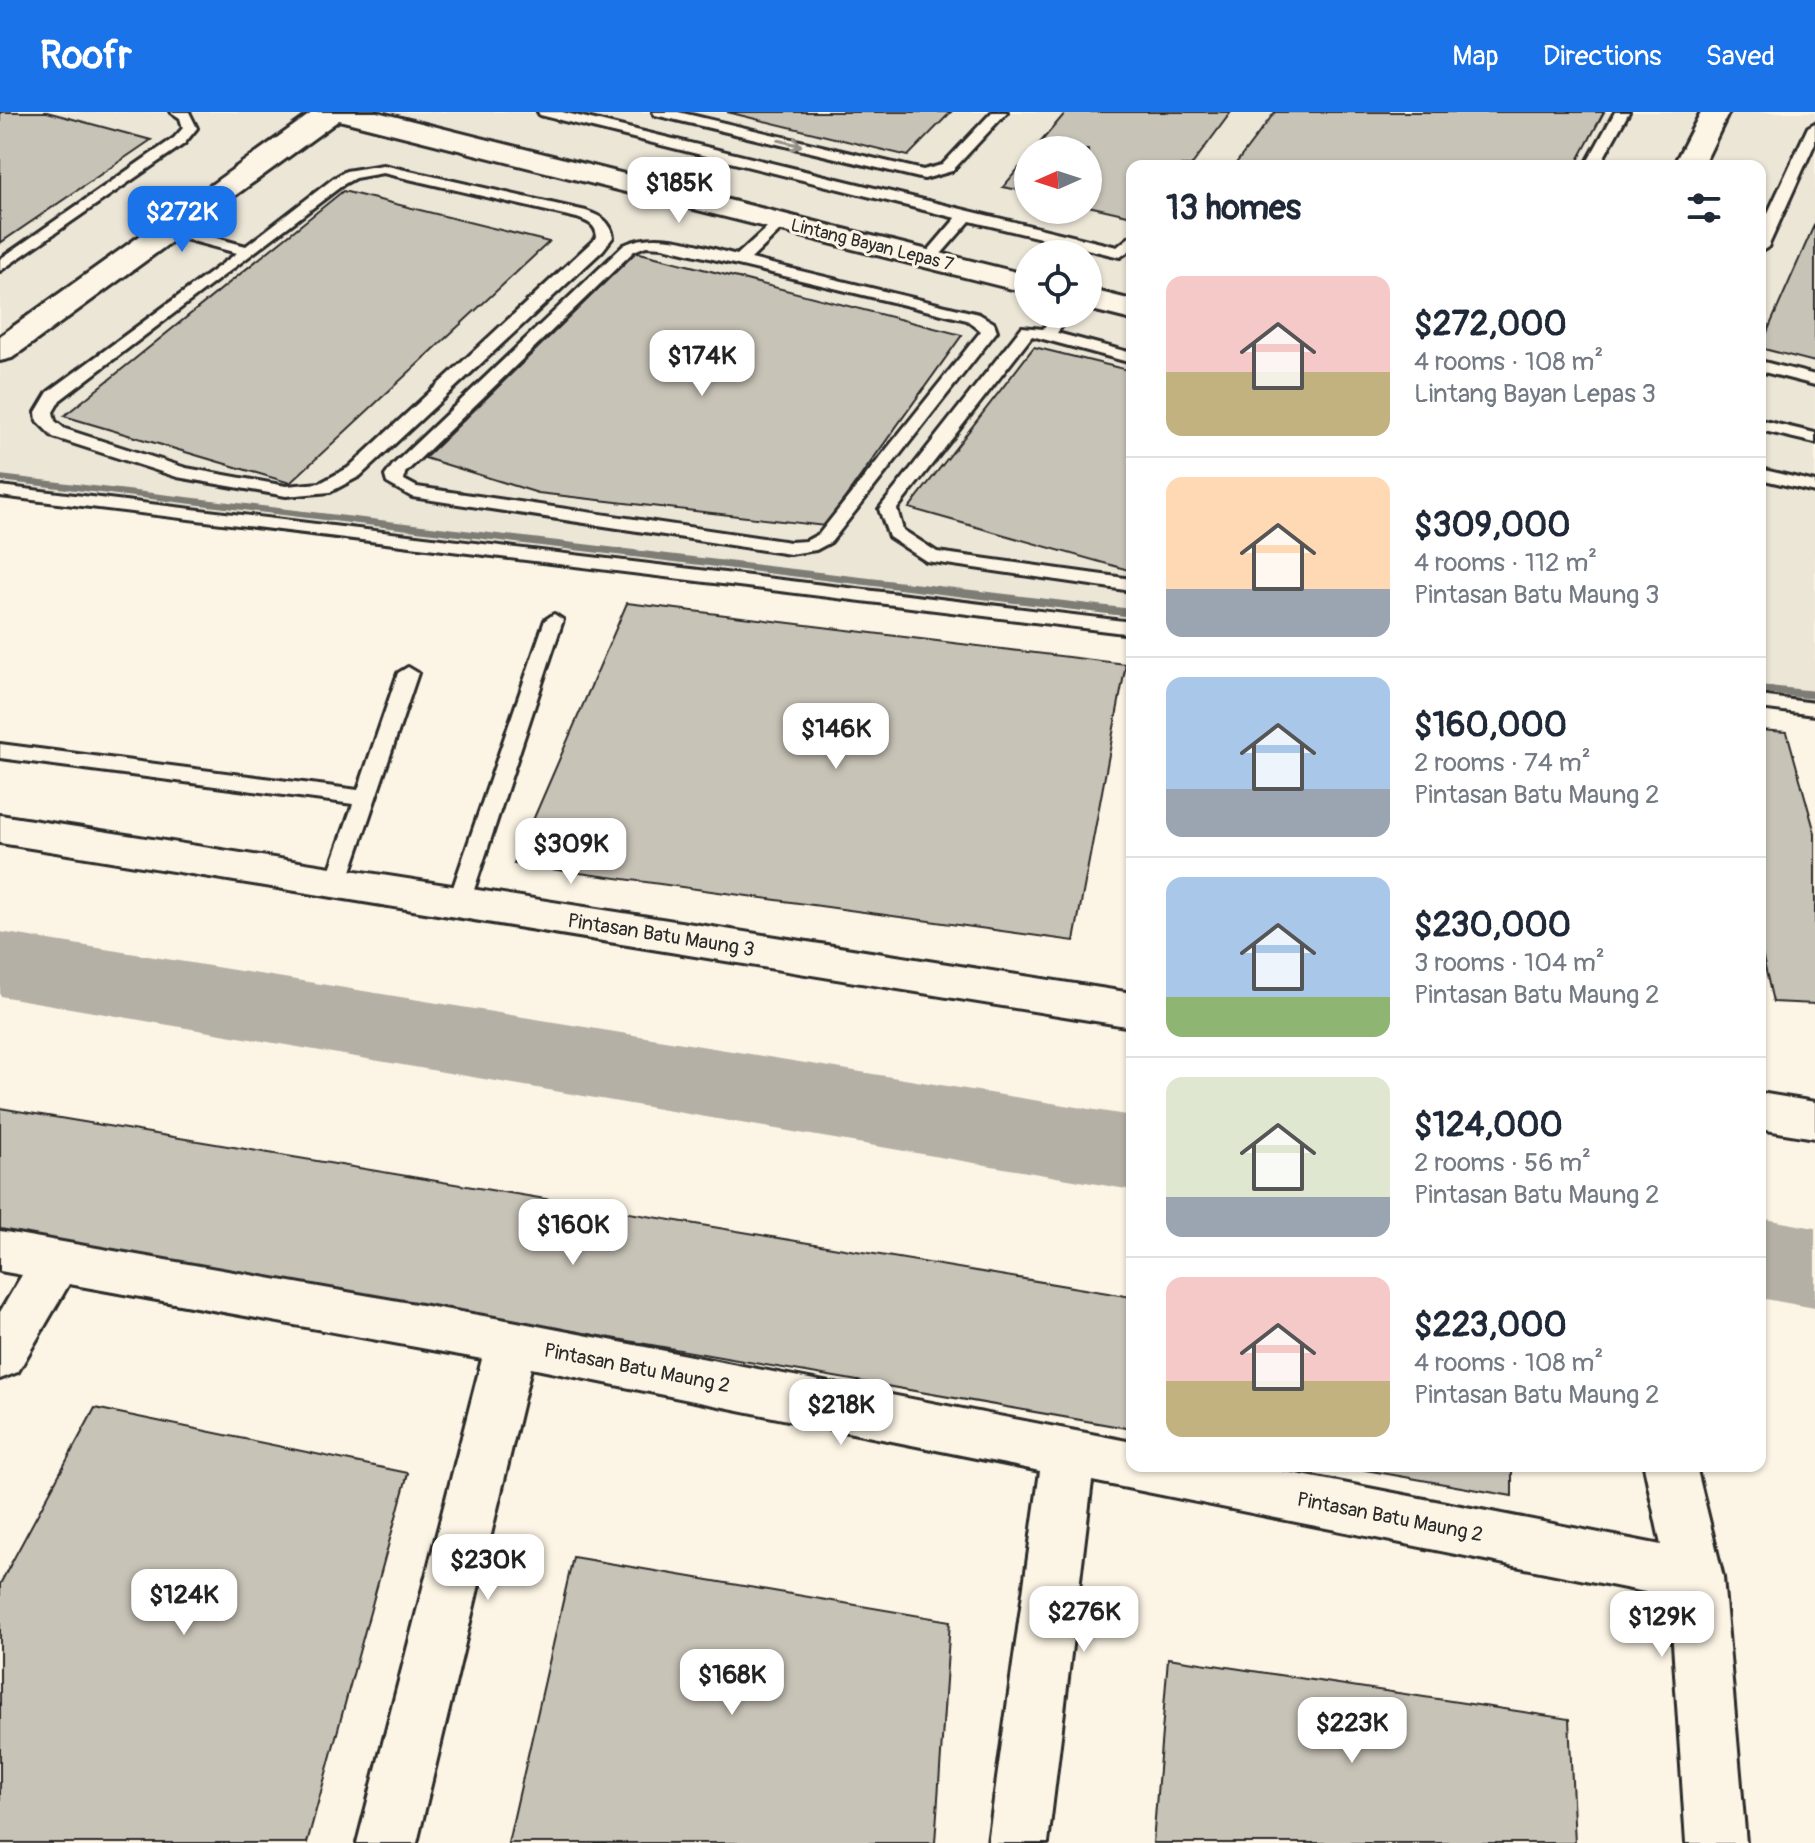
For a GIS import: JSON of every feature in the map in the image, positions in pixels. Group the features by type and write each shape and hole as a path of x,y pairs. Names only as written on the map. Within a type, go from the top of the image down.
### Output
{"street":[{"path":"0,351 331,112"},
{"name":"Lintang Bayan Lepas 7","path":"343,112 1014,280"},
{"path":"1691,160 1715,112"},
{"path":"1102,302 1126,308"},
{"name":"Pintasan Batu Maung 3","path":"0,829 1126,1009"},
{"path":"1766,1112 1815,1120"},
{"name":"Pintasan Batu Maung 2","path":"0,1251 512,1343 1126,1466"},
{"path":"0,1357 56,1262"},
{"path":"387,1843 512,1343"},
{"path":"1018,1843 1069,1455"},
{"name":"Pintasan Batu Maung 2","path":"1156,1472 1696,1577"},
{"path":"1671,1472 1696,1577 1716,1843"}],"lane":[{"path":"0,266 179,141 190,128 186,116 178,112"},
{"path":"545,112 966,216 1126,249"},
{"path":"638,135 662,112 924,175 947,168 1000,112"},
{"path":"1595,160 1622,112"},
{"path":"1766,234 1815,127"},
{"path":"383,169 581,214 595,219 604,228 605,237 598,247 354,472 324,488 286,491 183,473 47,426 43,417 44,407 54,396 249,251 339,181 351,174 383,169"},
{"path":"929,259 966,216"},
{"path":"740,261 780,223"},
{"path":"168,230 249,251"},
{"path":"654,240 740,261 973,317 988,326 987,336 818,543 790,548 412,492 396,483 394,476 399,469 635,244 654,240"},
{"path":"1047,335 1052,328"},
{"path":"1126,356 1028,330 888,509 895,533 932,557 1126,584"},
{"path":"1766,368 1815,380"},
{"path":"1766,426 1815,438"},
{"path":"1766,475 1815,487"},
{"path":"0,491 1126,627"},
{"path":"459,902 554,620"},
{"path":"336,883 408,673"},
{"path":"1766,703 1815,709"},
{"path":"0,751 364,798"}],"shaded area":[{"path":"0,112 1815,112 1815,692 1766,687 1766,160 1126,160 1126,616 0,492"}],"building":[{"path":"0,112 47,112 151,140 0,243"},
{"path":"727,112 951,112 908,156"},
{"path":"1066,112 1231,112 1195,160 1126,160 1126,215 1102,209 1102,136 1046,136"},
{"path":"1275,112 1604,112 1578,160 1239,160"},
{"path":"1014,174 1014,189 1003,187"},
{"path":"343,191 549,242 290,483 64,416"},
{"path":"1815,223 1815,362 1766,350 1766,334"},
{"path":"636,252 962,335 825,526 538,493 425,458"},
{"path":"1034,347 1126,370 1126,569 909,508"},
{"path":"627,603 1126,664 1074,941 514,864"},
{"path":"1766,730 1787,732 1815,833 1815,1004 1773,1002 1766,971"},
{"path":"0,1108 1126,1296 1126,1428 0,1231"},
{"path":"95,1408 408,1473 307,1843 0,1843 0,1584"},
{"path":"1377,1472 1512,1472 1512,1496"},
{"path":"573,1557 950,1621 935,1843 508,1843"},
{"path":"1168,1658 1569,1719 1575,1843 1153,1843"}],"waterway":[{"path":"0,478 1126,612"},
{"path":"1766,690 1815,695"},
{"path":"0,964 1126,1152"},
{"path":"1766,1259 1815,1268"}]}
